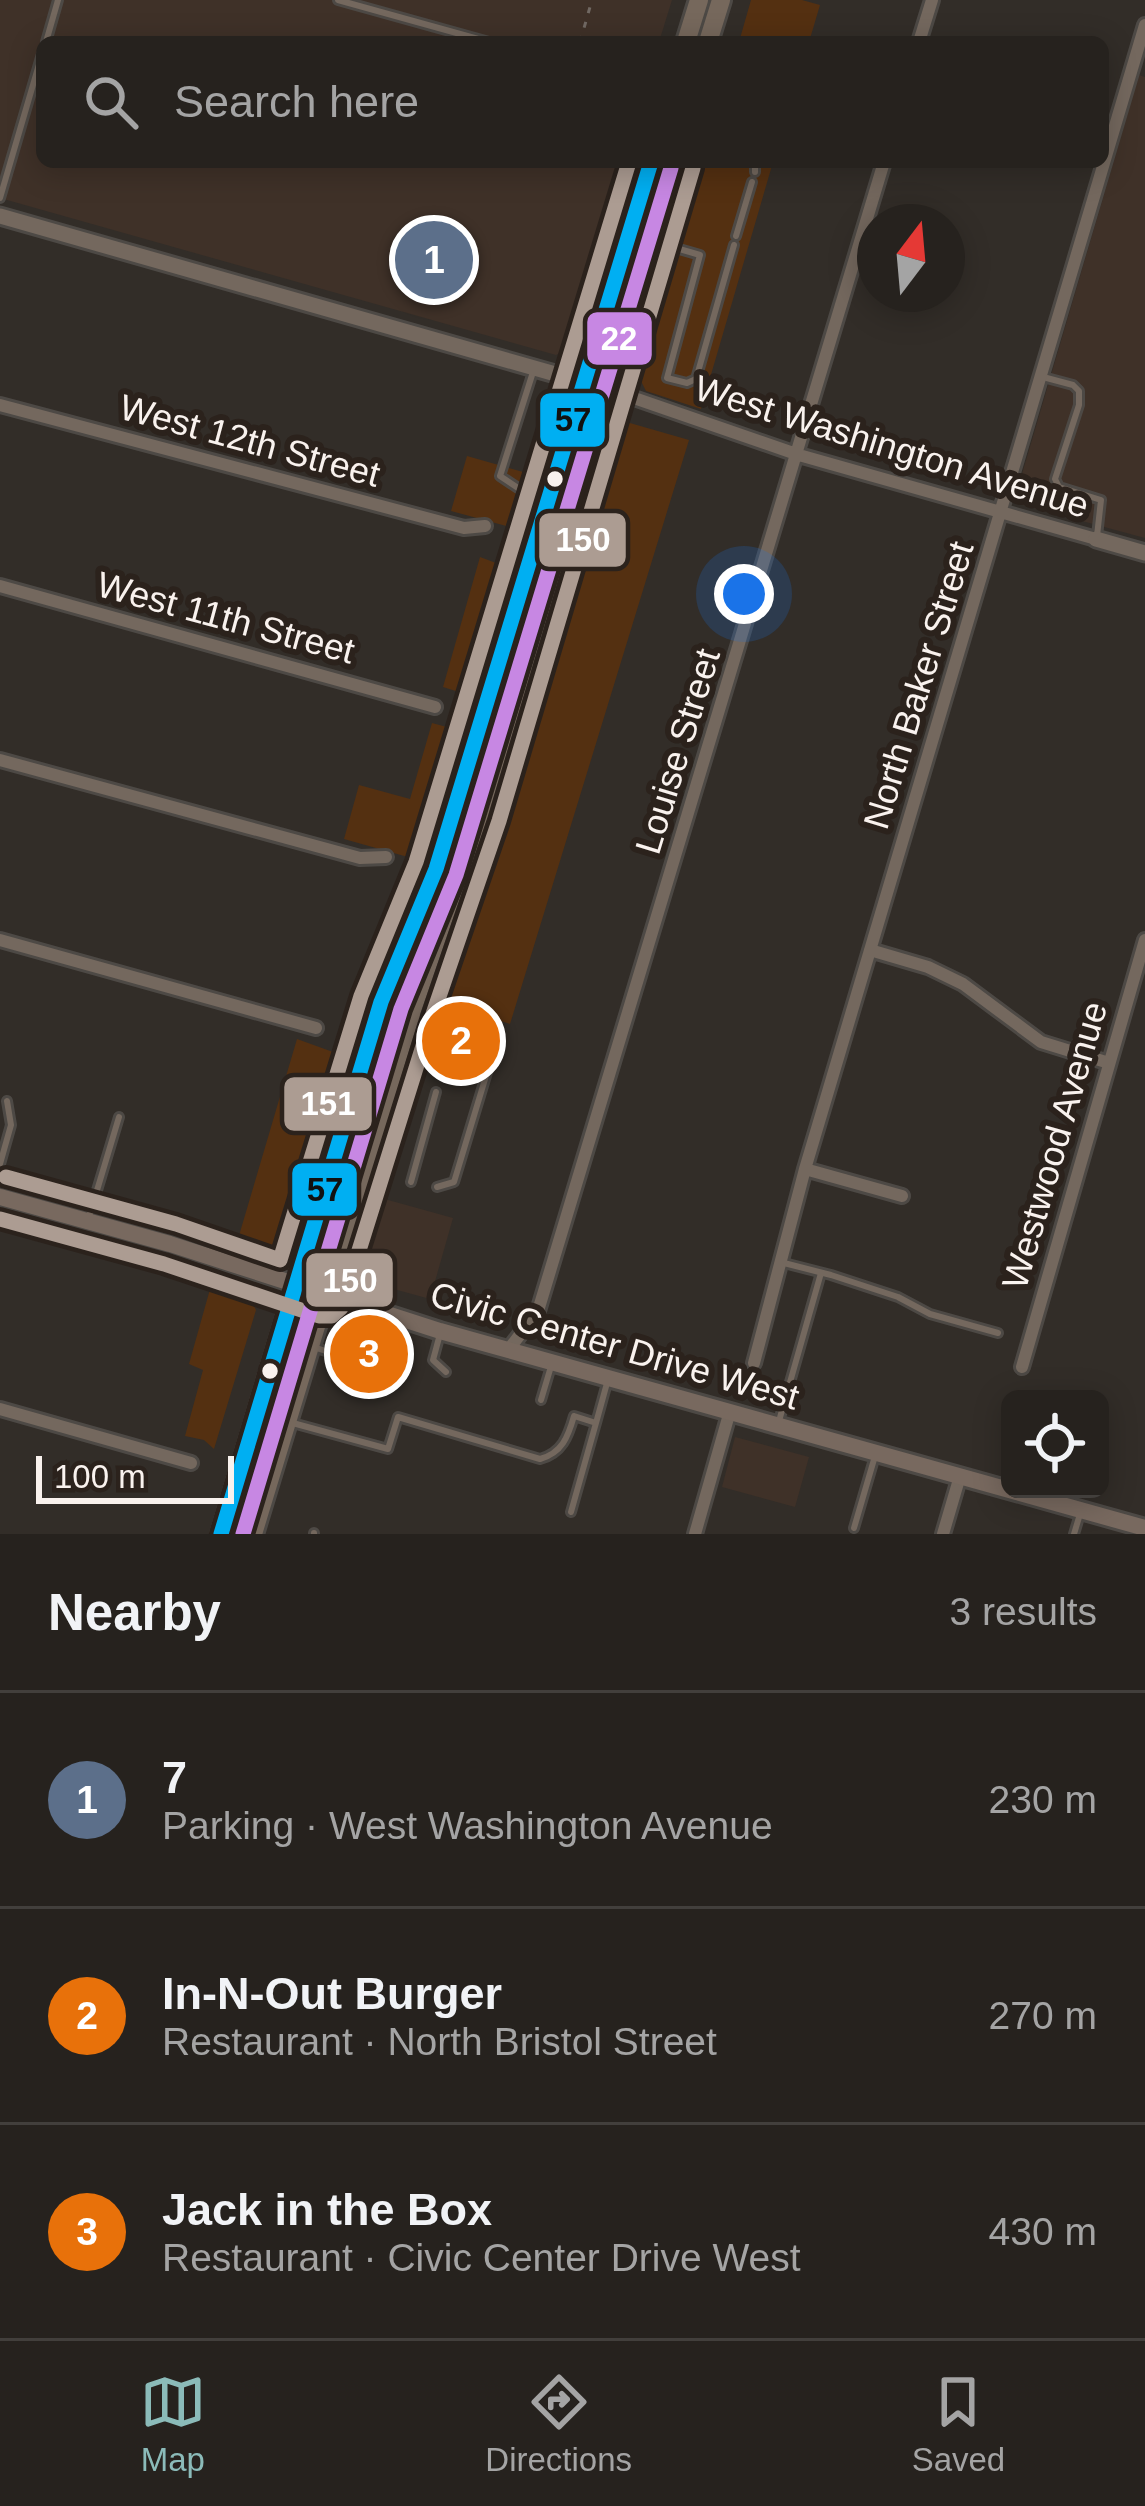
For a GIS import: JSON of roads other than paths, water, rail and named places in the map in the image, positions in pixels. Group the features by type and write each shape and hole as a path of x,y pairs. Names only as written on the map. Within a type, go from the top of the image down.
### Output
{"main road":[{"path":"688,36 699,0"},
{"path":"711,36 721,0"},
{"path":"221,1534 381,1002 436,869 649,168"},
{"path":"254,1534 410,1016 479,815 671,168"},
{"name":"Civic Center Drive West","path":"0,1197 88,1220 440,1331 1145,1528"}],"street":[{"path":"922,36 932,0"},
{"name":"North Baker Street","path":"1109,161 1139,66 1145,26"},
{"name":"Louise Street","path":"508,1349 538,1311 882,168"},
{"name":"North Baker Street","path":"754,1363 805,1169 1107,168"},
{"name":"West Washington Avenue","path":"0,216 608,389 799,454 1145,553"},
{"name":"West 12th Street","path":"0,404 464,528 484,526"},
{"name":"West 11th Street","path":"0,586 435,706"},
{"path":"0,760 360,858 386,856"},
{"path":"0,940 316,1028"},
{"name":"Westwood Avenue","path":"1022,1367 1145,940"},
{"path":"870,950 928,967 963,984 1041,1042 1109,1063"},
{"path":"805,1169 902,1196"},
{"path":"0,1409 191,1463"},
{"path":"695,1534 730,1412"},
{"path":"943,1534 960,1476"}],"lane":[{"path":"48,36 58,0"},
{"path":"338,0 467,36"},
{"path":"0,198 36,75"},
{"path":"650,240 700,254 667,378 687,383 695,379 752,182"},
{"path":"534,369 500,476 518,488 550,494"},
{"path":"1041,376 1078,391 1055,479 1059,487 1101,500 1096,539"},
{"path":"410,1016 492,1043 454,1182 437,1187"},
{"path":"411,1182 436,1092"},
{"path":"0,1164 11,1125 7,1101"},
{"path":"88,1220 119,1118"},
{"path":"779,1262 998,1333"},
{"path":"778,1425 821,1274"},
{"path":"433,1360 440,1331"},
{"path":"309,1346 343,1356 347,1368"},
{"path":"418,1364 433,1360"},
{"path":"433,1360 446,1372"},
{"path":"541,1400 552,1361"},
{"path":"571,1512 608,1377"},
{"path":"286,1421 388,1449 398,1417 540,1459 553,1455 567,1438 574,1417 596,1423"},
{"path":"854,1528 876,1452"},
{"path":"1074,1534 1081,1510"}],"place":[{"name":"7","path":"434,260"},
{"name":"In-N-Out Burger","path":"461,1041"},
{"name":"Jack in the Box","path":"369,1354"}]}
